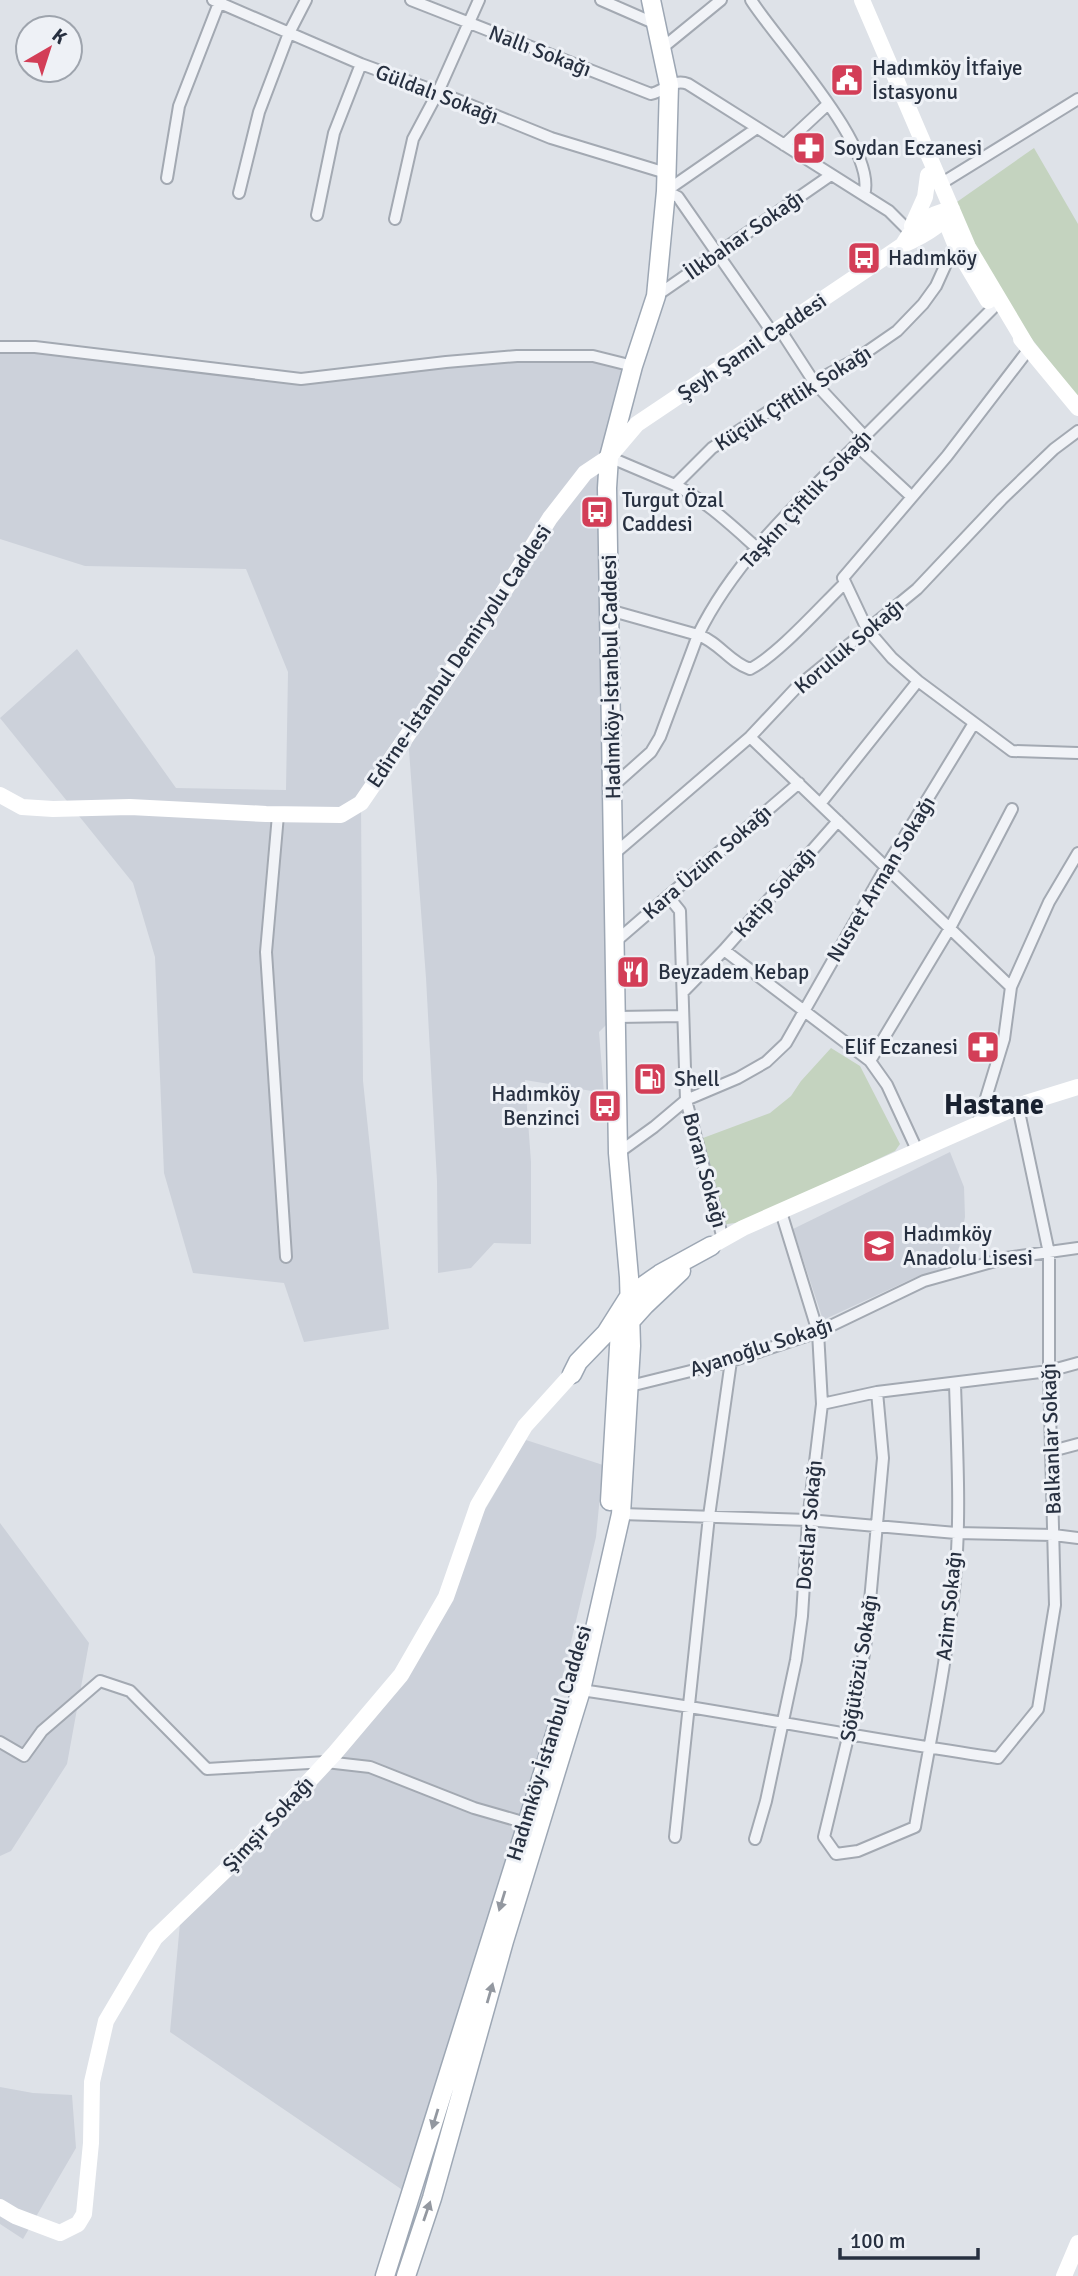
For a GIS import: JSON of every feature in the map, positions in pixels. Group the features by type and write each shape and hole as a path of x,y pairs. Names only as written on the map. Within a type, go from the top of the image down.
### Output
{"main road":[{"name":"Hadımköy-İstanbul Caddesi","path":"385,2276 568,1696 609,1529 624,1322 630,1295 618,1153 609,457 633,366 656,296 666,182 668,86 651,0"},
{"name":"Hadımköy-İstanbul Caddesi","path":"406,2276 432,2198 504,1941 582,1690 621,1514 630,1387 613,1206 618,1153"},
{"path":"630,1295 660,1274 717,1243"},
{"path":"572,1374 624,1322 717,1243"}],"street":[{"path":"239,193 259,112 289,33 306,0"},
{"name":"Nallı Sokağı","path":"411,0 651,94 682,81 757,128"},
{"path":"395,219 413,139 438,92 479,0"},
{"path":"601,0 656,24"},
{"path":"661,49 721,0"},
{"path":"751,0 828,104 861,160 866,187 864,195"},
{"path":"862,0 935,179 957,249 993,308 1078,408"},
{"path":"167,178 179,106 216,1"},
{"name":"Güldalı Sokağı","path":"216,1 360,64 666,182"},
{"path":"317,215 334,132 360,64"},
{"path":"911,238 925,197 935,179 1078,99"},
{"path":"784,145 828,104"},
{"path":"864,437 814,382 666,182 757,128 889,211 911,238 939,239 957,249"},
{"name":"İlkbahar Sokağı","path":"656,296 831,175"},
{"path":"946,213 1028,347"},
{"name":"Şeyh Şamil Caddesi","path":"609,457 637,424 946,213"},
{"name":"Küçük Çiftlik Sokağı","path":"675,485 712,448 897,331 932,292 950,255 957,249"},
{"name":"Taşkın Çiftlik Sokağı","path":"613,786 651,752 660,737 698,635 711,609 757,548 792,509 993,308"},
{"path":"0,347 35,347 301,379 517,356 593,356 633,366"},
{"path":"1028,347 947,456 843,578 867,629 892,658 974,723 1012,751 1078,753"},
{"name":"Koruluk Sokağı","path":"614,854 750,737 796,688 918,589 1002,499 1054,449 1078,431"},
{"path":"856,445 912,497"},
{"path":"609,457 692,494 757,548"},
{"name":"Edirne-İstanbul Demiryolu Caddesi","path":"0,795 22,807 32,808 130,807 341,815 361,803 483,625 550,517 585,473 609,457"},
{"path":"609,610 711,639 731,659 750,668 764,660 845,583"},
{"path":"820,804 918,681"},
{"name":"Nusret Arman Sokağı","path":"618,1153 686,1100 766,1062 786,1043 886,867 974,723"},
{"path":"750,737 1011,986"},
{"name":"Kara Üzüm Sokağı","path":"615,942 799,783"},
{"path":"870,1061 950,928 1012,809"},
{"path":"278,814 266,952 286,1257"},
{"name":"Katip Sokağı","path":"683,992 724,950 838,821"},
{"path":"978,1124 1004,1039 1011,986 1049,902 1078,853"},
{"name":"Boran Sokağı","path":"668,896 680,911 686,1100 717,1243"},
{"path":"724,950 870,1061 887,1085 918,1150"},
{"path":"617,1017 684,1016"},
{"path":"717,1243 978,1124 1078,1087"},
{"name":"Balkanlar Sokağı","path":"929,1748 998,1758 1038,1709 1055,1605 1049,1253 1018,1107"},
{"name":"Dostlar Sokağı","path":"755,1839 766,1801 796,1660 802,1616 808,1520 822,1404 818,1332 781,1212"},
{"name":"Ayanoğlu Sokağı","path":"630,1387 731,1360 818,1332 924,1281 1006,1258 1078,1248"},
{"path":"675,1837 709,1516 731,1360"},
{"path":"822,1404 877,1392 1049,1371 1078,1363"},
{"name":"Şimşir Sokağı","path":"0,2207 15,2216 60,2233 78,2224 84,2214 91,2143 92,2082 106,2021 156,1938 232,1864 401,1675 446,1597 478,1505 525,1426 572,1374"},
{"name":"Azim Sokağı","path":"915,1827 951,1614 958,1485 955,1384"},
{"name":"Söğütözü Sokağı","path":"877,1392 883,1458 867,1634 850,1734 824,1837 836,1854 858,1851 915,1827"},
{"path":"1052,1451 1078,1444"},
{"path":"621,1514 808,1520 957,1534 1054,1535 1078,1538"},
{"path":"0,1742 24,1756 42,1731 100,1681 130,1690 207,1769 326,1762 370,1767 474,1808 526,1824"},
{"path":"582,1690 690,1705 781,1724 929,1748"},
{"path":"1064,2276 1078,2244"}],"shaded area":[{"path":"0,347 301,379 446,362 593,356 633,366 605,455 609,1022 599,1032 604,1093 525,1080 531,1162 531,1244 494,1243 471,1268 438,1273 437,1181 426,978 408,737 361,803 363,1081 389,1329 304,1342 284,1283 193,1273 164,1173 155,957 133,883 0,718 77,649 176,788 286,790 288,672 246,569 85,566 0,539"},
{"name":"Hadımköy Anadolu Lisesi","path":"950,1152 964,1187 965,1217 956,1264 914,1278 823,1320 793,1229"},
{"path":"526,1440 603,1465 596,1537 560,1688 404,2191 170,2032 180,1923 406,1679 483,1513"},
{"path":"0,1523 89,1643 67,1764 11,1851 0,1856"},
{"path":"0,2087 33,2093 72,2095 76,2148 23,2239 0,2224"}],"green space":[{"path":"1034,148 1078,224 1078,398 997,294 954,204"},
{"path":"831,1048 860,1066 900,1144 895,1151 748,1221 721,1225 703,1138 770,1113 791,1096"}],"place":[{"name":"Hadımköy İtfaiye İstasyonu","path":"847,80"},
{"name":"Soydan Eczanesi","path":"809,148"},
{"name":"Hadımköy","path":"864,258"},
{"name":"Turgut Özal Caddesi","path":"597,512"},
{"name":"Beyzadem Kebap","path":"633,972"},
{"name":"Elif Eczanesi","path":"983,1047"},
{"name":"Shell","path":"650,1079"},
{"name":"Hadımköy Benzinci","path":"605,1106"},
{"name":"Hadımköy Anadolu Lisesi","path":"879,1246"}],"district":[{"name":"Hastane","path":"994,1105"}]}
